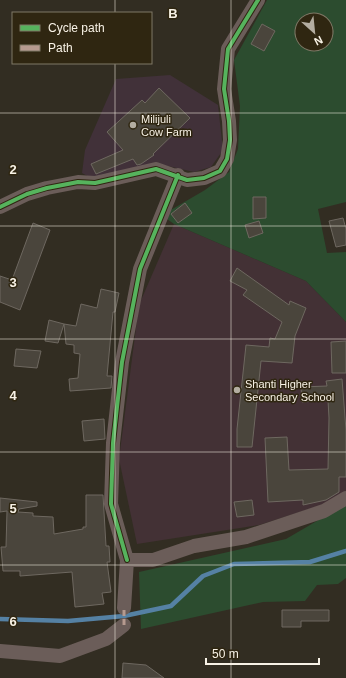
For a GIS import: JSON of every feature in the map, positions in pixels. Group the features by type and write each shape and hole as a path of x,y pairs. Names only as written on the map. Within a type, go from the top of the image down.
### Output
{"street":[{"path":"0,207 27,194 63,184 78,182 95,183 156,169 178,175 187,180 204,178 220,171 227,159 230,140 229,121 224,89 228,49 258,0"},
{"path":"124,608 127,560 111,504 113,444 122,362 140,269 178,175"},
{"path":"127,560 153,560 194,546 246,537 324,512 346,498"},
{"path":"0,651 60,656 106,639 124,625"}],"shaded area":[{"path":"170,75 218,105 223,150 211,167 194,172 159,164 91,178 82,173 85,150 116,79"},
{"name":"Shanti Higher Secondary School","path":"174,224 306,281 346,322 346,491 338,500 259,525 137,544 119,459 139,305"}],"green space":[{"path":"267,0 346,0 346,202 318,209 327,253 346,252 346,322 306,281 174,224 167,219 169,211 205,190 229,172 238,149 240,106 234,60"},
{"path":"346,504 346,578 338,584 317,585 305,601 263,602 141,629 139,572 286,539"}],"building":[{"path":"262,24 275,31 264,51 251,44"},
{"path":"159,88 190,118 153,154 154,155 141,164 137,165 133,159 96,174 91,164 123,150 107,132 142,100 145,103"},
{"path":"253,197 266,197 266,218 253,219"},
{"path":"185,203 192,213 178,223 171,214"},
{"path":"343,218 346,229 346,245 336,247 329,221"},
{"path":"259,221 263,233 249,238 245,225"},
{"path":"33,223 50,230 20,310 0,302 0,276 12,280"},
{"path":"237,268 289,305 290,301 306,308 295,336 292,363 261,361 252,447 237,447 237,429 246,345 269,347 270,338 275,339 282,322 243,295 247,290 230,281"},
{"path":"101,289 119,293 115,312 113,312 107,376 112,376 111,388 70,391 69,379 78,378 80,354 74,353 74,345 66,344 64,324 76,326 81,304 97,308"},
{"path":"49,320 64,324 58,343 45,341"},
{"path":"346,341 346,373 332,373 331,342"},
{"path":"16,349 41,351 37,368 14,366"},
{"path":"342,379 346,430 346,477 339,477 339,492 326,500 303,505 303,500 268,502 265,438 287,437 289,470 328,469 328,400 302,402 301,387 327,386 326,381"},
{"path":"104,419 105,439 84,441 82,421"},
{"path":"86,495 103,495 106,546 109,546 110,562 107,562 111,592 102,593 104,604 75,607 72,572 20,576 20,571 3,571 1,547 6,547 7,511 0,512 0,498 37,502 37,506 19,509 18,512 33,513 33,516 53,517 54,534 83,529 83,527 86,527"},
{"path":"252,500 254,515 237,517 234,502"},
{"path":"282,610 329,610 329,621 301,621 301,627 282,627"},
{"path":"123,663 146,665 164,678 122,678"}],"waterway":[{"path":"0,619 68,621 124,616 171,606 203,576 234,564 310,562 346,551"}],"marked path":[{"path":"124,608 124,625"}],"cycle path":[{"path":"0,207 27,194 47,188 78,182 95,183 156,169 187,180 204,178 220,171 227,159 230,140 229,121 224,89 228,49 258,0"},
{"path":"127,560 111,504 113,443 122,362 140,269 178,175"}],"place":[{"name":"Milijuli Cow Farm","path":"133,125"},
{"name":"Shanti Higher Secondary School","path":"237,390"}]}
